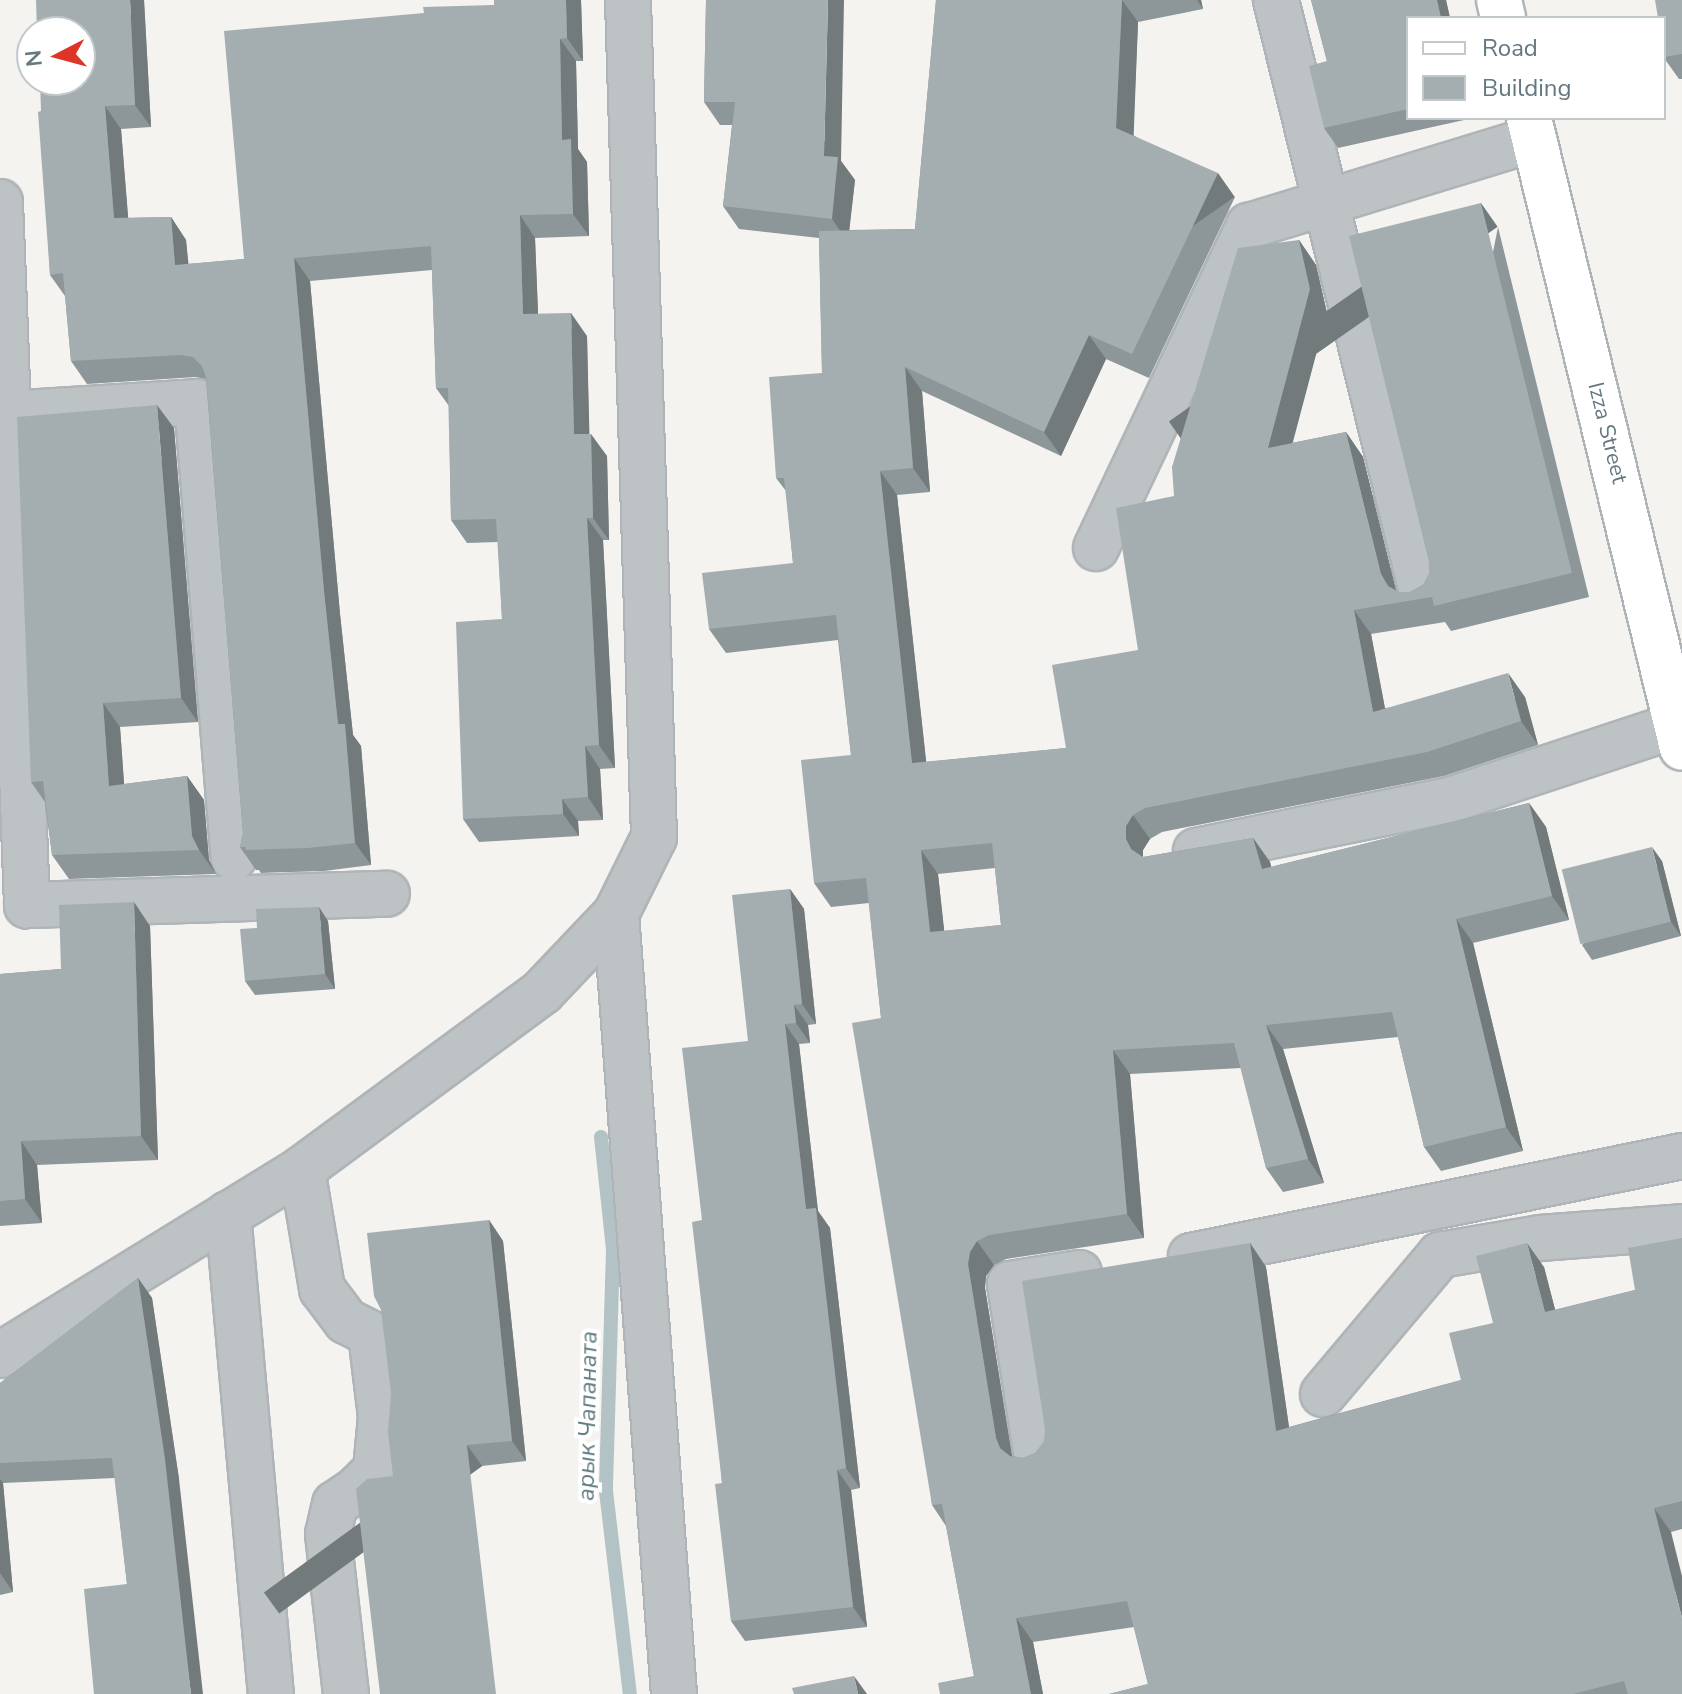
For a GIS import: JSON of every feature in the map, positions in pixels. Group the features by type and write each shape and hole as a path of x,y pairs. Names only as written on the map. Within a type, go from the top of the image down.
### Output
{"main road":[{"name":"Izza Street","path":"1531,129 1679,736"}],"street":[{"path":"0,1355 302,1169 542,992 616,914 654,837 628,0"},
{"path":"1276,0 1329,202 1422,592"},
{"path":"1096,548 1249,226 1329,202 1531,129"},
{"path":"0,202 27,905 387,894"},
{"path":"8,414 197,402 234,858"},
{"path":"1167,857 1450,800 1679,736"},
{"path":"616,914 674,1694"},
{"path":"1158,1261 1682,1156"},
{"path":"302,1169 322,1289 346,1321 371,1334 381,1417 376,1470 356,1490 335,1504 328,1534 346,1694"},
{"path":"228,1214 271,1694"},
{"path":"1323,1394 1440,1255 1540,1238 1682,1227"},
{"path":"1037,1457 1010,1284 1114,1268"}],"building":[{"path":"36,0 130,0 135,105 105,106 114,218 171,217 175,265 244,259 224,31 424,13 423,7 494,5 494,0 566,0 567,38 560,39 562,140 571,139 573,214 520,215 523,314 571,313 574,434 591,434 593,518 587,518 599,745 585,746 588,797 562,799 563,814 463,819 456,622 502,619 496,519 451,520 448,388 436,388 431,246 294,258 324,591 338,724 345,724 355,843 308,848 246,850 240,847 243,833 206,377 202,366 193,357 180,355 71,361 63,273 50,275 38,112 41,111 41,96 96,96 96,16 36,16"},
{"path":"706,0 828,0 824,156 838,157 832,219 723,206 735,102 704,102"},
{"path":"936,0 1122,0 1116,128 1218,173 1132,354 1089,335 1044,432 905,367 913,468 880,471 912,763 1066,748 1052,665 1138,650 1116,508 1174,496 1172,467 1238,248 1299,240 1310,289 1268,448 1346,432 1381,574 1388,586 1399,592 1410,592 1423,585 1429,574 1429,562 1349,236 1481,203 1572,573 1434,606 1432,597 1354,610 1373,712 1508,673 1521,721 1427,752 1145,808 1133,815 1126,826 1126,839 1131,849 1143,857 1253,838 1262,869 1529,803 1552,896 1456,919 1506,1127 1424,1147 1392,1012 1266,1025 1308,1159 1266,1168 1234,1043 1113,1050 1127,1214 989,1235 977,1241 970,1252 968,1264 996,1438 1000,1448 1010,1456 1023,1458 1035,1453 1044,1441 1045,1429 1022,1281 1250,1243 1276,1431 1461,1380 1449,1333 1493,1323 1476,1256 1527,1243 1545,1312 1635,1290 1628,1248 1682,1238 1682,1501 1654,1508 1682,1618 1682,1694 1628,1694 1624,1681 1573,1694 1109,1694 1148,1684 1127,1601 1016,1618 1031,1694 940,1694 938,1683 974,1676 942,1504 932,1505 852,1023 881,1018 866,878 814,883 801,760 851,755 836,615 709,629 702,573 793,563 784,478 776,478 769,377 822,373 819,231 915,229","holes":["992,843 1001,925 930,932 921,850"]},
{"path":"1311,0 1437,0 1441,16 1406,16 1406,109 1324,128 1309,66 1327,61"},
{"path":"1655,0 1682,0 1682,54 1666,57 1666,16 1658,16"},
{"path":"157,405 181,698 103,703 109,786 187,776 192,836 199,850 52,855 43,781 31,782 17,417"},
{"path":"1652,847 1671,922 1580,944 1562,869"},
{"path":"790,889 802,1004 794,1005 796,1023 785,1024 806,1209 816,1208 846,1468 837,1470 853,1607 731,1621 715,1484 722,1483 692,1222 702,1220 682,1048 748,1041 732,895"},
{"path":"134,902 141,1136 21,1141 25,1199 0,1201 0,974 61,969 59,905"},
{"path":"319,907 325,974 245,981 240,929 257,928 256,909"},
{"path":"489,1220 512,1441 467,1445 496,1694 380,1694 356,1489 367,1479 393,1476 388,1432 391,1393 381,1310 374,1296 367,1233"},
{"path":"138,1278 165,1459 191,1694 94,1694 84,1589 127,1584 112,1458 0,1463 0,1383"},
{"path":"854,1676 858,1694 794,1694 792,1688"}],"waterway":[{"name":"арык Чапаната","path":"601,1137 613,1250 606,1491 630,1694"}]}
